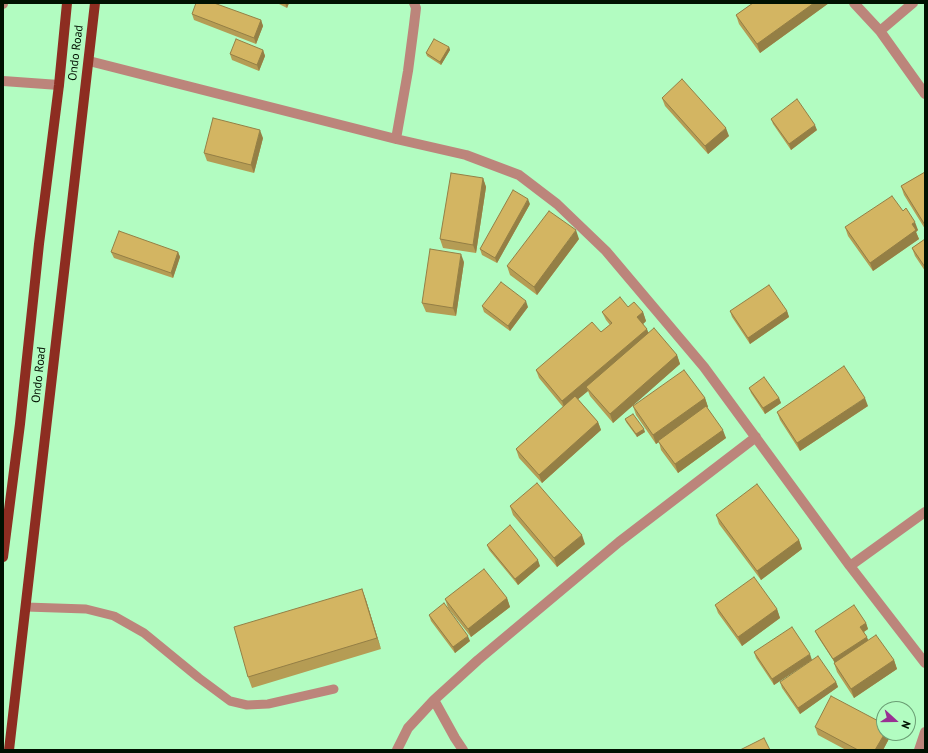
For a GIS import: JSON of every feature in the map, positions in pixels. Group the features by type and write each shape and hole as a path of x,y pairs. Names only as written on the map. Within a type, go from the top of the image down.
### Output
{"main road":[{"name":"Ondo Road","path":"3,556 59,85 67,3"},
{"name":"Ondo Road","path":"9,750 95,3"}],"street":[{"path":"396,139 408,71 416,8 414,3"},
{"path":"854,3 880,31 925,94"},
{"path":"880,31 912,3"},
{"path":"89,61 396,139 466,155 518,175 557,204 606,251 704,368 850,566 925,663"},
{"path":"3,81 59,85"},
{"path":"397,750 408,728 434,700 478,660 619,542 756,437"},
{"path":"850,566 925,512"},
{"path":"434,700 463,750"},
{"path":"920,750 925,732"},
{"path":"920,750 925,748"}],"lane":[{"path":"26,607 86,609 114,616 144,633 230,701 247,705 268,704 334,689"}],"building":[{"path":"196,3 214,3 261,20 254,38 192,14"},
{"path":"753,3 814,3 757,44 736,15"},
{"path":"236,39 263,50 257,65 230,54"},
{"path":"434,39 449,47 440,62 426,53"},
{"path":"682,79 726,128 705,146 662,98"},
{"path":"797,99 815,125 789,144 771,119"},
{"path":"213,118 260,130 251,165 204,153"},
{"path":"925,172 925,225 901,186"},
{"path":"451,173 483,178 473,245 440,239"},
{"path":"513,190 528,199 495,258 480,249"},
{"path":"892,196 903,211 906,208 915,222 912,224 916,230 870,263 845,227"},
{"path":"549,211 576,230 534,287 507,266"},
{"path":"119,231 178,252 171,273 111,252"},
{"path":"925,239 925,267 912,248"},
{"path":"430,249 461,254 453,308 422,303"},
{"path":"501,282 526,301 508,326 482,306"},
{"path":"769,285 787,311 748,338 730,311"},
{"path":"620,297 628,307 634,302 643,312 637,317 647,329 562,401 536,370 592,322 601,332 612,323 602,312"},
{"path":"654,328 677,355 610,414 586,387"},
{"path":"844,366 865,398 797,443 777,412"},
{"path":"684,370 705,398 653,435 633,406"},
{"path":"764,377 779,398 763,408 749,388"},
{"path":"575,396 598,422 539,475 516,449"},
{"path":"706,406 723,430 675,464 658,441"},
{"path":"633,414 644,429 636,434 625,419"},
{"path":"537,483 582,535 554,558 510,506"},
{"path":"757,484 799,540 757,571 716,515"},
{"path":"510,525 538,560 515,579 487,545"},
{"path":"484,569 507,598 468,629 445,599"},
{"path":"754,577 777,609 738,637 715,605"},
{"path":"362,589 377,638 248,677 234,627"},
{"path":"444,603 468,636 453,647 429,615"},
{"path":"854,605 866,623 860,627 867,637 833,659 815,631"},
{"path":"792,627 810,654 772,679 754,652"},
{"path":"876,635 894,660 851,689 834,663"},
{"path":"818,656 836,682 798,708 780,682"},
{"path":"831,696 876,720 876,741 880,741 875,750 858,750 815,727"},
{"path":"764,738 770,750 740,750"}]}
